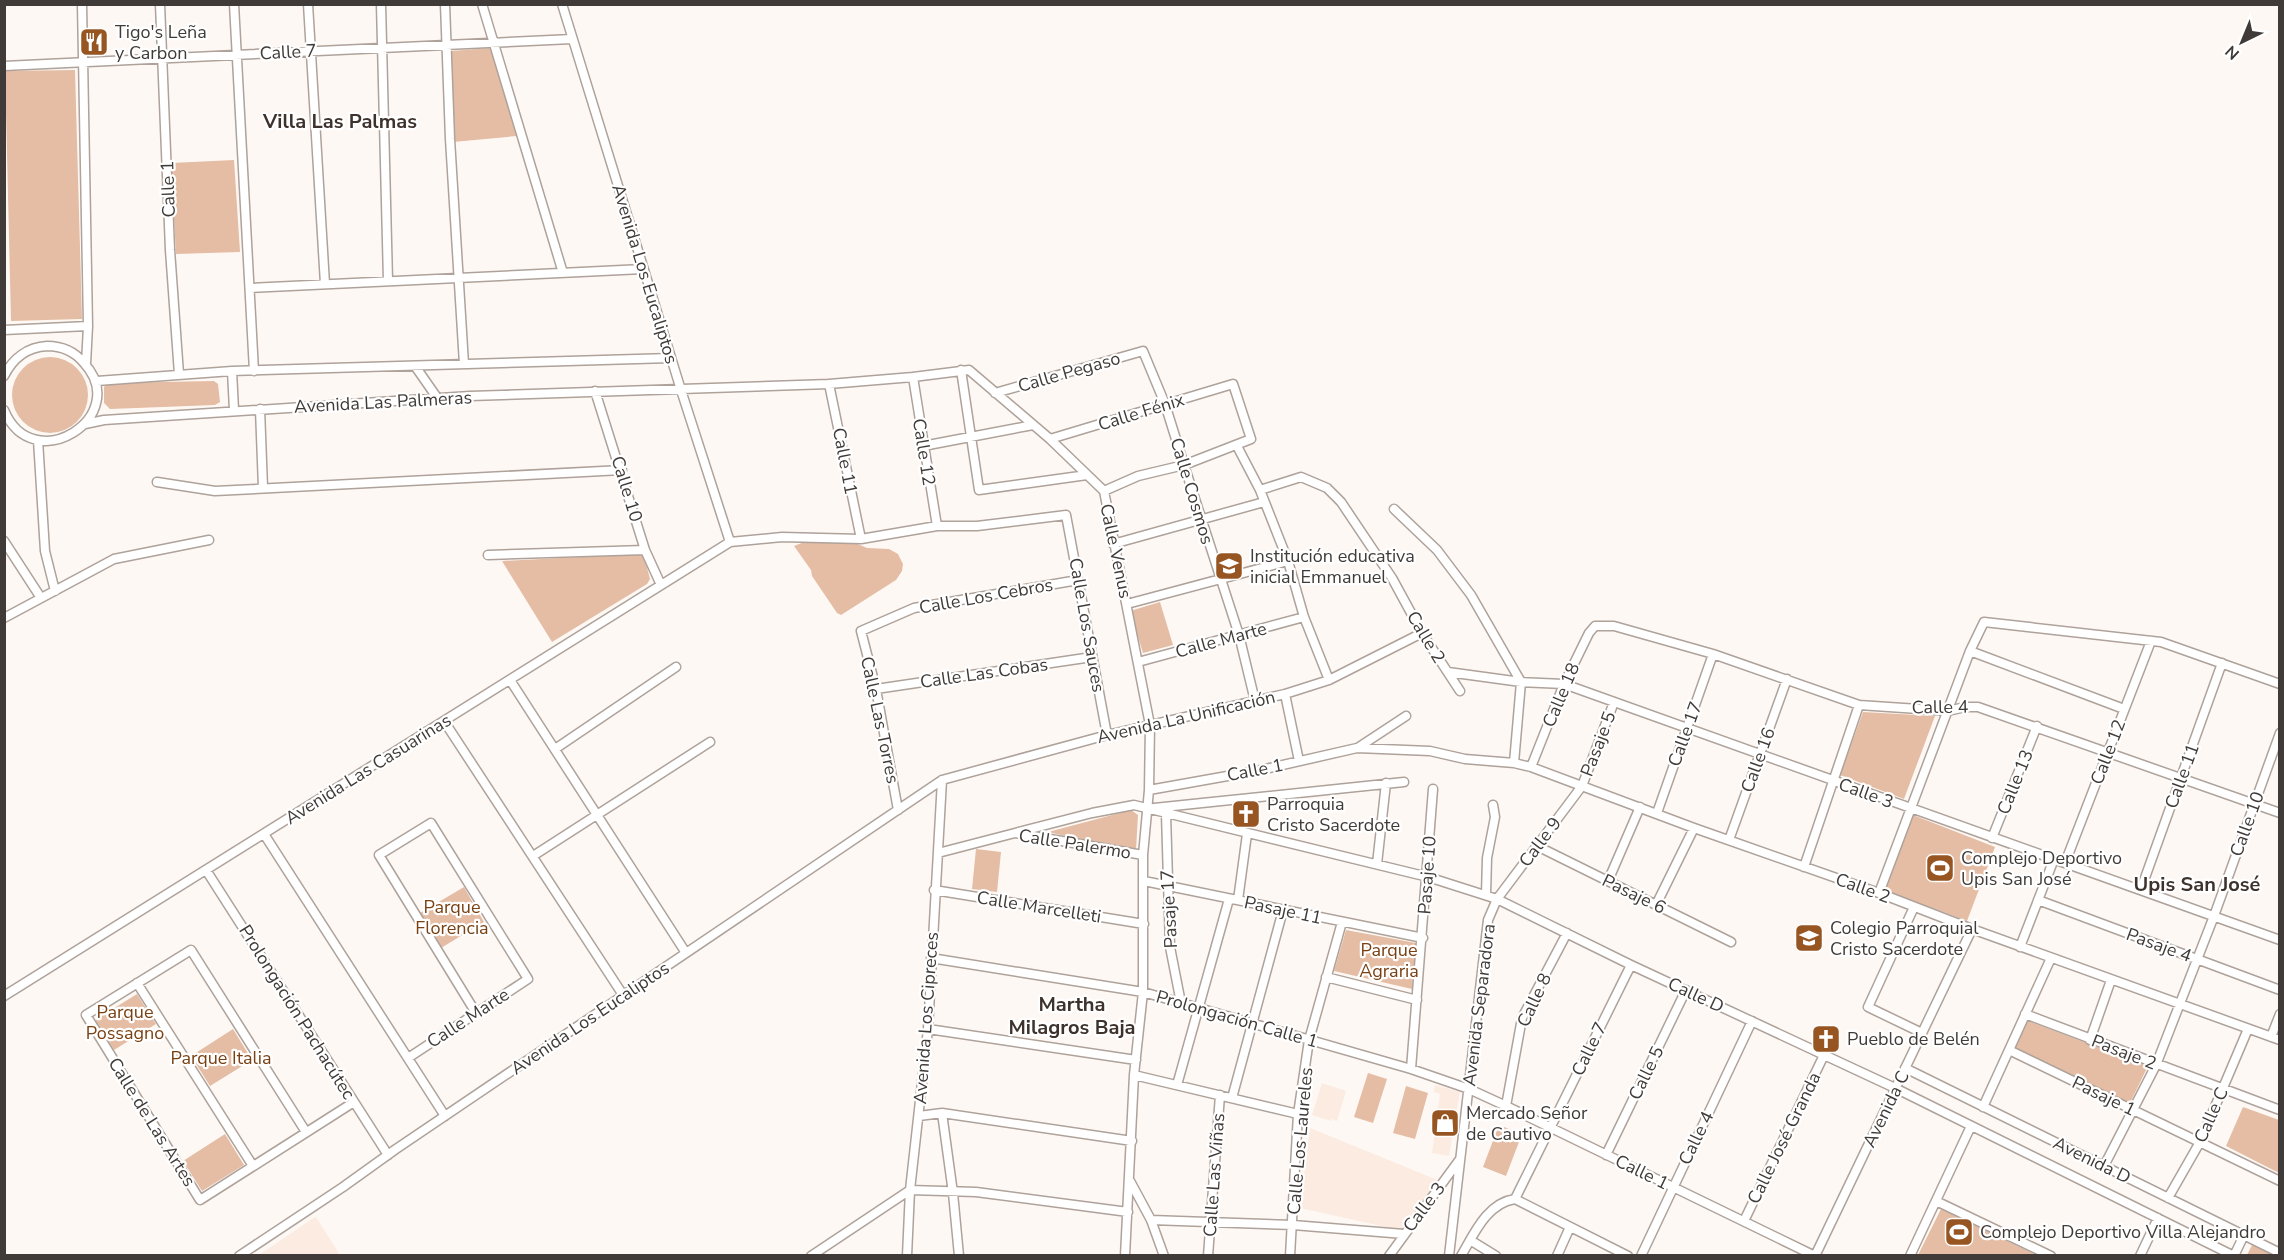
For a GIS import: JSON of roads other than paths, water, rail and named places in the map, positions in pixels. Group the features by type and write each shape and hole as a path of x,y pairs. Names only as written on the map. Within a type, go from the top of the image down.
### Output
{"street":[{"path":"82,4 88,326 86,364"},
{"name":"Calle 1","path":"160,4 170,250 179,374"},
{"path":"234,4 254,371"},
{"path":"308,4 325,284"},
{"path":"381,4 387,282"},
{"path":"445,4 450,140 464,364"},
{"path":"482,4 563,273"},
{"name":"Avenida Los Eucaliptos","path":"562,4 730,542"},
{"name":"Calle 7","path":"4,66 573,39"},
{"path":"249,288 644,269"},
{"path":"4,330 88,326"},
{"path":"4,410 15,427 26,435 38,440 64,439 75,433 92,414 96,401 97,381 77,355 53,346 28,351 6,368"},
{"name":"Calle Pegaso","path":"995,393 1143,351"},
{"name":"Calle Cosmos","path":"1143,351 1165,404 1239,635 1256,701"},
{"name":"Avenida Las Palmeras","path":"97,381 231,371 671,358"},
{"path":"416,366 438,399"},
{"path":"965,370 971,437 979,490 1087,475"},
{"name":"Avenida Las Palmeras","path":"85,424 104,420 234,410 438,399 596,391 829,384 965,370"},
{"name":"Calle Venus","path":"965,370 1050,439 1104,491 1150,725 1149,790"},
{"path":"231,371 234,410"},
{"name":"Calle 12","path":"913,377 937,526"},
{"name":"Calle 11","path":"829,384 861,539"},
{"name":"Calle Fénix","path":"1050,439 1233,384 1251,439 1238,446"},
{"name":"Calle 10","path":"596,391 645,550 661,585"},
{"path":"260,409 263,488"},
{"path":"923,446 1033,425"},
{"path":"38,440 45,551 55,591"},
{"path":"1104,491 1138,476 1184,465 1238,446 1260,490 1288,561 1304,617 1329,680"},
{"path":"158,482 215,491 622,470"},
{"name":"Calle 2","path":"1260,490 1301,477 1327,488 1341,502 1392,578 1422,633 1460,691"},
{"path":"1113,544 1264,502"},
{"path":"1394,509 1437,550 1471,595 1521,682 1514,763"},
{"name":"Calle Los Sauces","path":"937,526 977,526 1066,515 1107,735"},
{"path":"730,542 782,537 861,539 937,526"},
{"path":"4,618 114,559 209,540"},
{"path":"4,541 41,598"},
{"name":"Avenida Las Casuarinas","path":"4,996 730,542"},
{"path":"488,555 645,550"},
{"path":"1127,604 1288,561"},
{"name":"Calle Los Cebros","path":"861,631 914,608 1078,580"},
{"name":"Calle Marte","path":"1138,662 1304,617"},
{"path":"1879,893 1970,651 1984,622 2161,642 2280,684"},
{"name":"Calle 4","path":"1595,626 1614,626 1713,654 1859,705 1948,711 1978,707 2280,813"},
{"name":"Calle 18","path":"1531,767 1564,684 1589,633 1595,626"},
{"name":"Calle Las Torres","path":"861,631 876,689 898,810"},
{"name":"Avenida La Unificación","path":"942,780 1107,735 1285,694 1329,680 1422,633"},
{"name":"Calle 12","path":"2065,863 2151,641"},
{"path":"1970,651 2124,709"},
{"name":"Calle 17","path":"1657,813 1713,654"},
{"name":"Calle Las Cobas","path":"876,689 1092,657"},
{"name":"Calle 11","path":"2141,889 2222,663"},
{"path":"555,749 676,668"},
{"name":"Calle 3","path":"1448,672 1521,682 1564,684 2280,940"},
{"name":"Calle 16","path":"1729,840 1787,679"},
{"path":"510,680 686,953"},
{"path":"1285,694 1299,761"},
{"name":"Pasaje 5","path":"1582,786 1614,702"},
{"path":"1804,867 1859,705"},
{"path":"1357,748 1406,716"},
{"path":"444,721 623,995"},
{"name":"Calle 13","path":"1992,838 2037,726"},
{"name":"Calle 10","path":"2104,1166 2156,1065 2214,916 2280,733"},
{"path":"532,856 710,742"},
{"name":"Calle 1","path":"1149,790 1357,748 1430,751 1491,762 1514,763"},
{"name":"Calle 2","path":"1514,763 1531,767 1694,828 1879,893 1972,930 2275,1039"},
{"name":"Avenida Los Eucaliptos","path":"239,1256 942,780"},
{"name":"Avenida Los Cipreces","path":"907,1256 910,1190 928,1029 934,890 942,780"},
{"path":"1016,833 1092,813 1134,805 1148,809 1404,782"},
{"path":"1377,864 1386,783"},
{"name":"Calle 9","path":"1497,899 1582,786"},
{"name":"Pasaje 10","path":"1411,1069 1428,877 1433,789"},
{"path":"1125,1256 1134,1075 1143,992 1143,855 1149,790"},
{"path":"1485,895 1487,858 1495,817 1493,805"},
{"path":"1608,881 1640,807"},
{"name":"Calle D","path":"1148,809 1428,877 1497,899 1631,965 1895,1088"},
{"name":"Pasaje 17","path":"1166,814 1170,947 1181,1003"},
{"name":"Calle Marte","path":"408,1058 528,979 431,823 379,855 476,1013"},
{"path":"1656,905 1694,828"},
{"name":"Calle Palermo","path":"938,853 1016,833 1143,855"},
{"path":"264,834 445,1116"},
{"path":"1177,1085 1198,1007 1233,900 1247,834"},
{"name":"Pasaje 6","path":"1537,846 1731,942"},
{"path":"2020,947 2054,859"},
{"name":"Prolongación Pachacútec","path":"207,870 388,1155"},
{"name":"Pasaje 11","path":"1144,881 1423,938"},
{"name":"Calle Marcelleti","path":"934,890 1144,924"},
{"name":"Avenida Separadora","path":"1449,1256 1488,920 1497,899"},
{"name":"Pasaje 4","path":"2038,900 2280,990"},
{"path":"1914,906 1868,1007 1922,1033"},
{"path":"1232,1098 1283,910"},
{"name":"Calle Los Laureles","path":"1290,1256 1298,1114 1309,1040 1342,922"},
{"name":"Avenida C","path":"1815,1255 1972,930"},
{"name":"Calle 8","path":"1506,1106 1522,1018 1567,933"},
{"path":"306,1132 191,950 137,983 253,1166 354,1102"},
{"name":"Prolongación Calle 1","path":"931,958 1143,992 1411,1069 1469,1089"},
{"path":"1983,1107 2051,958"},
{"name":"Calle 7","path":"1515,1199 1631,965"},
{"path":"1326,977 1417,1000"},
{"path":"2090,1040 2111,980"},
{"name":"Calle de Las Artes","path":"137,983 86,1015 200,1200 253,1166"},
{"name":"Calle 5","path":"1606,1155 1686,990"},
{"name":"Pasaje 2","path":"2025,1014 2280,1110"},
{"path":"2275,1039 2280,1014"},
{"name":"Calle 4","path":"1641,1256 1752,1021"},
{"path":"928,1029 1136,1060"},
{"name":"Calle C","path":"2168,1198 2200,1142 2248,1029"},
{"name":"Pasaje 1","path":"2009,1050 2200,1142"},
{"name":"Calle José Granda","path":"1744,1221 1824,1055"},
{"name":"Avenida D","path":"1905,1068 2280,1253"},
{"path":"1134,1075 1298,1114"},
{"name":"Avenida D","path":"1895,1088 2234,1256"},
{"name":"Calle 1","path":"1469,1089 1815,1255"},
{"name":"Calle Las Viñas","path":"1208,1256 1220,1095"},
{"path":"919,1116 942,1113 1132,1141"},
{"path":"942,1113 954,1193 959,1256"},
{"path":"1910,1256 1971,1126"},
{"path":"2200,1142 2280,1181"},
{"name":"Calle 3","path":"1389,1256 1460,1159"},
{"path":"1130,1181 1151,1220 1164,1256"},
{"path":"811,1256 910,1190 976,1192 1128,1212"},
{"path":"1461,1256 1495,1207 1504,1200 1515,1199 1628,1256"},
{"path":"1936,1201 2051,1256"},
{"path":"2140,1256 2158,1218"},
{"path":"1151,1220 1293,1225 1404,1234"},
{"path":"1557,1256 1570,1227"},
{"path":"2234,1256 2244,1235"},
{"path":"1470,1240 1496,1256"}],"place":[{"name":"Tigo's Leña y Carbon","path":"94,42"},
{"name":"Institución educativa inicial Emmanuel","path":"1229,566"},
{"name":"Parroquia Cristo Sacerdote","path":"1246,814"},
{"name":"Complejo Deportivo Upis San José","path":"1940,868"},
{"name":"Colegio Parroquial Cristo Sacerdote","path":"1809,938"},
{"name":"Pueblo de Belén","path":"1826,1039"},
{"name":"Mercado Señor de Cautivo","path":"1445,1123"},
{"name":"Complejo Deportivo Villa Alejandro","path":"1959,1232"}],"district":[{"name":"Villa Las Palmas","path":"340,121"},
{"name":"Upis San José","path":"2197,884"},
{"name":"Martha Milagros Baja","path":"1072,1016"}],"park label":[{"name":"Parque Florencia","path":"452,917"},
{"name":"Parque Agraria","path":"1389,960"},
{"name":"Parque Possagno","path":"125,1022"},
{"name":"Parque Italia","path":"221,1058"}]}
